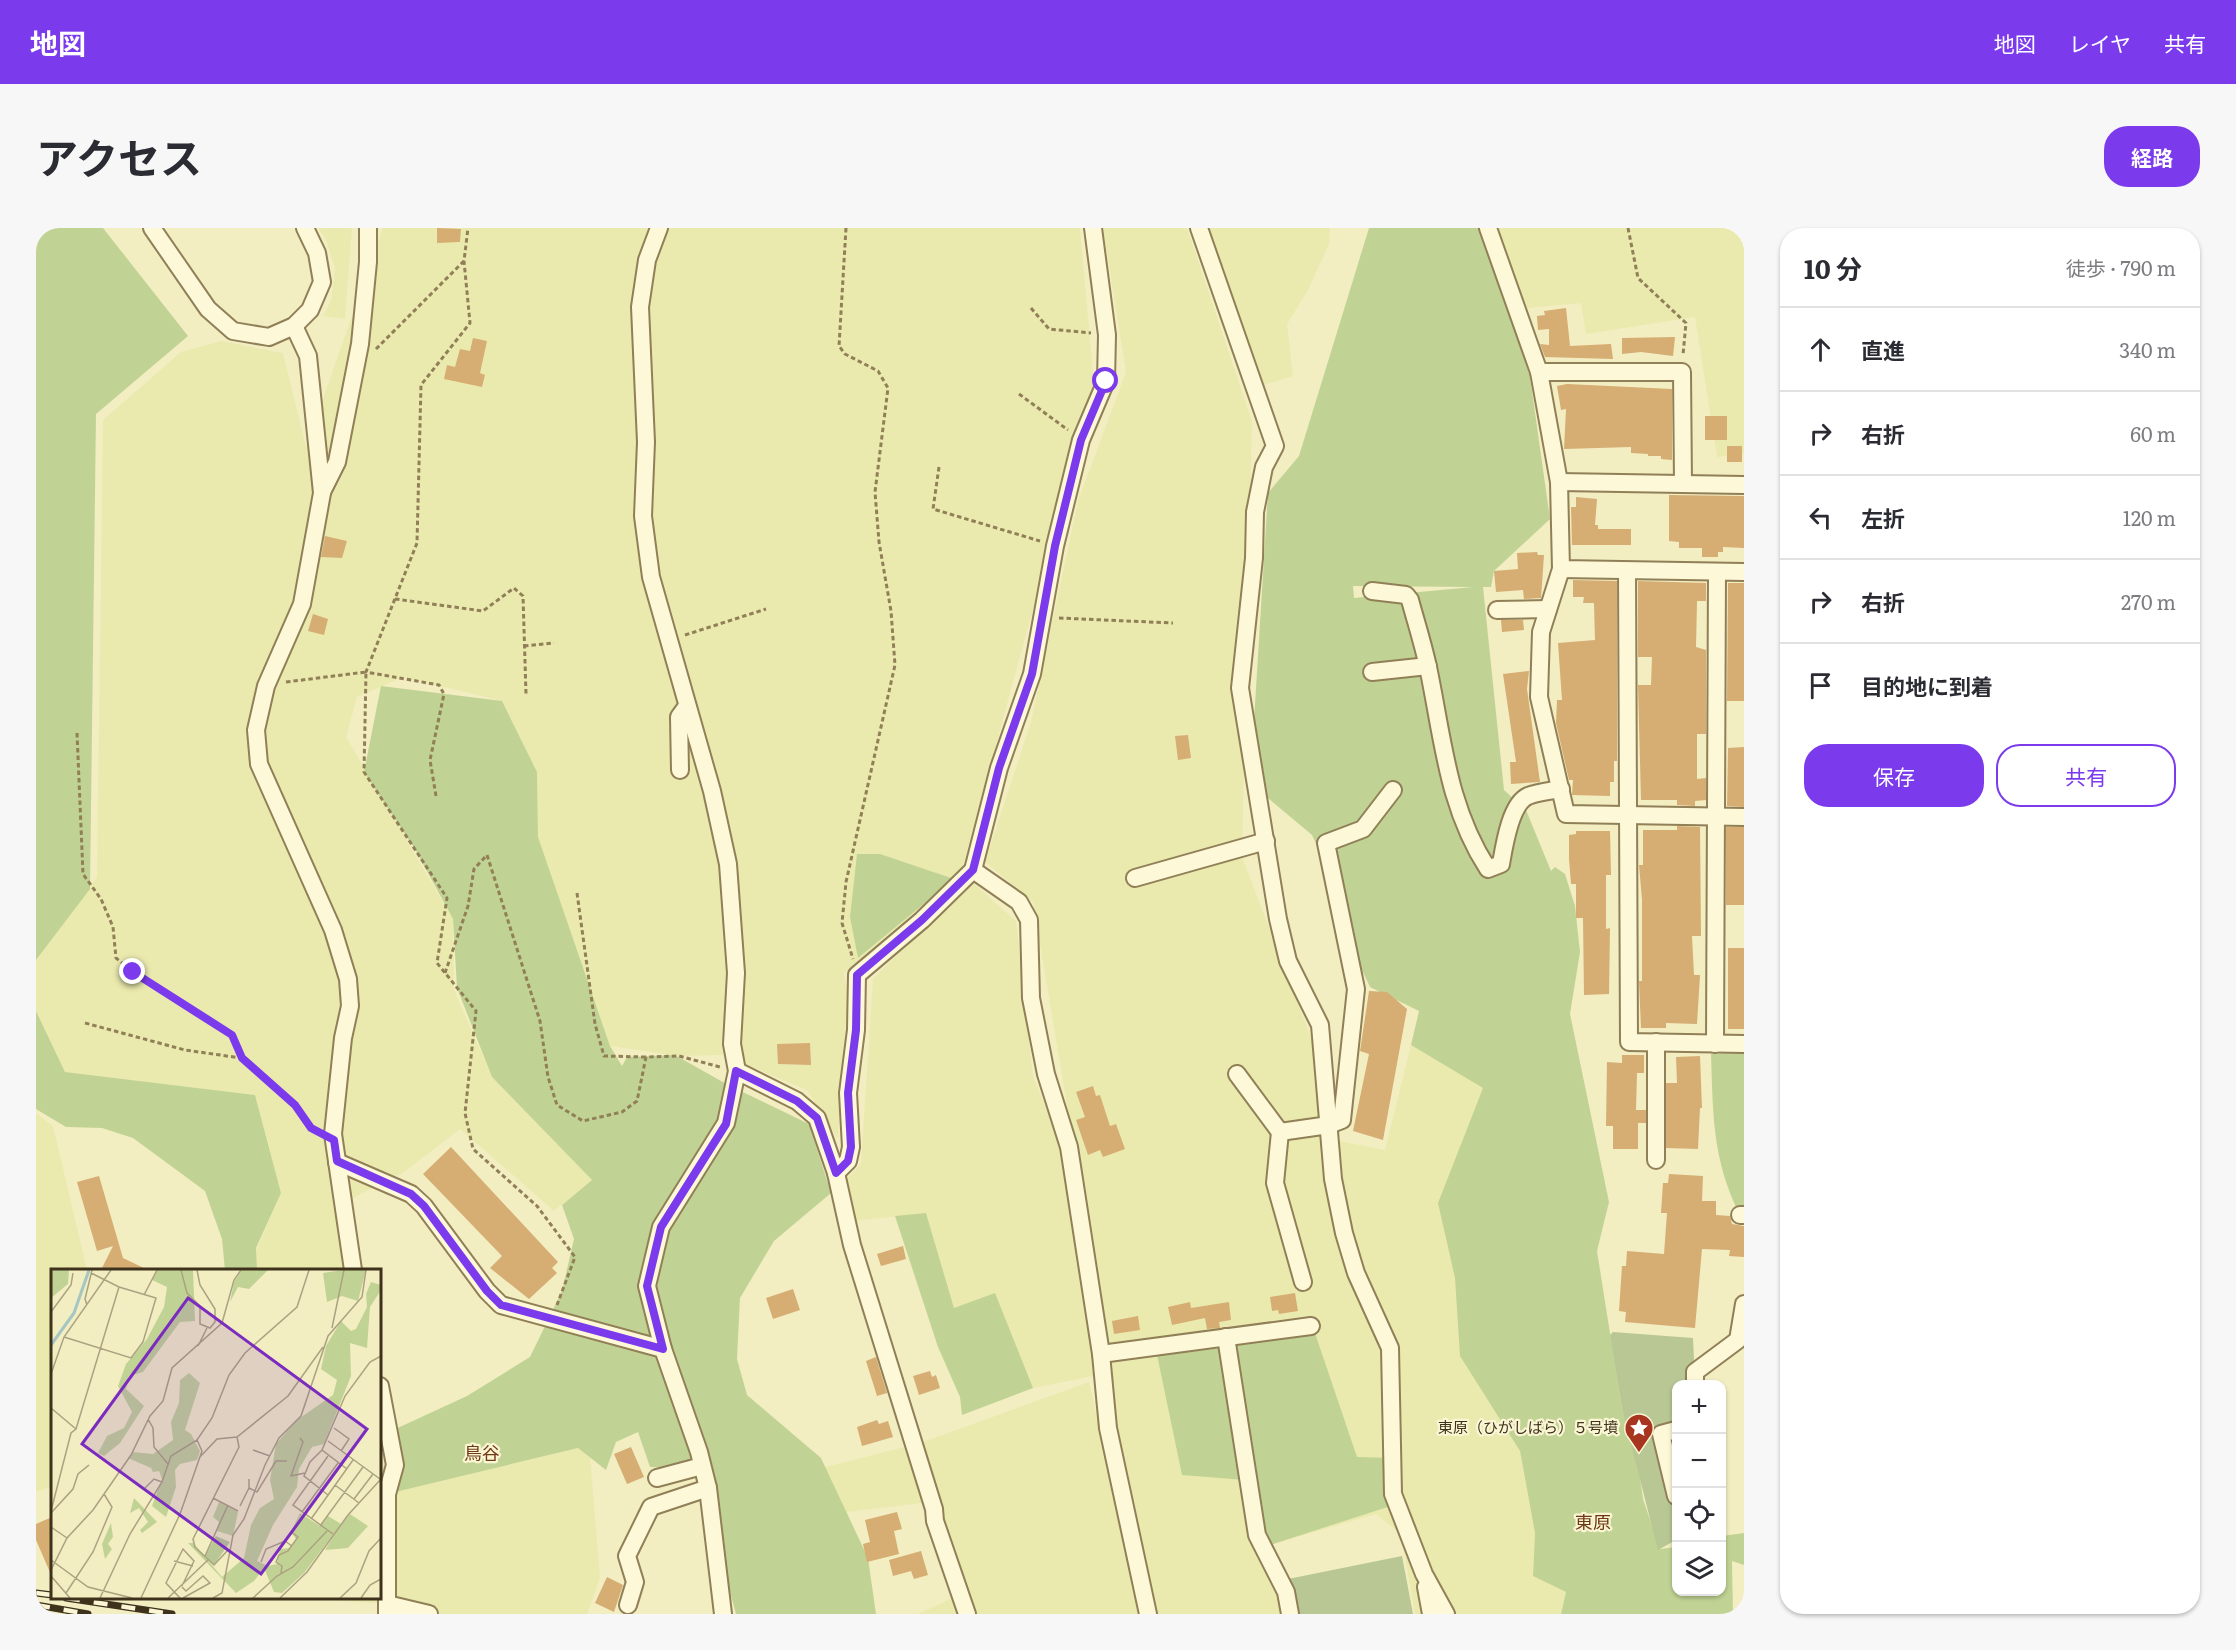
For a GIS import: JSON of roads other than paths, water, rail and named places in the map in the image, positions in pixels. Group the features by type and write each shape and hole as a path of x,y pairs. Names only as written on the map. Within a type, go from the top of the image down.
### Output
{"street":[{"path":"152,228 208,309 233,331 269,337 294,326 310,310 322,282 317,253 305,228"},
{"path":"353,1269 334,1140 343,1038 350,1006 348,979 333,930 259,764 256,730 267,683 302,604 322,493 337,462 354,372 368,262 368,228"},
{"path":"659,228 647,260 640,307 646,442 643,516 651,577 712,791 728,864 736,973 732,1044 736,1071 726,1124 661,1227 654,1245 647,1286 663,1349 708,1488 723,1614"},
{"path":"836,1173 848,1161 851,1147 848,1093 856,1030 857,975 922,920 973,870 999,768 1032,674 1055,546 1081,440 1106,381 1107,335 1093,228"},
{"path":"1199,228 1275,446 1264,467 1255,512 1254,558 1239,687 1266,841 1288,961 1320,1025 1333,1179 1344,1233 1356,1273 1390,1348 1393,1494 1424,1574 1446,1614"},
{"path":"1488,228 1539,372 1559,482 1561,569 1541,632 1539,697 1566,814 1744,817"},
{"path":"294,326 308,356 322,493"},
{"path":"1539,372 1682,372 1683,484"},
{"path":"1559,482 1744,485"},
{"path":"1561,569 1627,572 1744,572"},
{"path":"1627,572 1629,1042 1744,1044"},
{"path":"1715,1044 1714,817 1717,572"},
{"path":"1372,591 1406,595 1410,600 1428,666 1455,799 1469,840 1488,869 1501,864 1509,826 1514,813 1526,797 1560,789"},
{"path":"1497,610 1548,609"},
{"path":"1372,672 1428,666"},
{"path":"680,770 679,717 687,706"},
{"path":"1280,1132 1329,1125 1342,1120 1356,989 1326,843 1363,828 1393,790"},
{"path":"1135,878 1266,841"},
{"path":"973,870 1019,902 1029,920 1031,998 1046,1074 1069,1147 1101,1354 1108,1428 1148,1614"},
{"path":"1656,1042 1656,1160"},
{"path":"736,1071 797,1101 817,1118 836,1173 852,1245 934,1509 935,1521 967,1614"},
{"path":"1237,1074 1280,1132 1275,1183 1303,1282"},
{"path":"337,1161 411,1194 424,1206 487,1291 501,1305 552,1321 663,1349"},
{"path":"1695,1380 1695,1372 1738,1340 1744,1304"},
{"path":"1101,1354 1311,1326"},
{"path":"1226,1337 1257,1535 1286,1592 1290,1614"},
{"path":"381,1391 395,1465 387,1494 387,1609 429,1614"},
{"path":"1672,1431 1661,1434 1675,1488"},
{"path":"657,1478 702,1466"},
{"path":"628,1605 635,1582 627,1556 651,1507 708,1488"},
{"path":"1424,1574 1431,1614"}],"railway":[{"path":"36,1593 51,1595"},
{"path":"73,1599 172,1614"},
{"path":"36,1605 88,1614"}],"place":[{"name":"東原（ひがしばら）５号墳","path":"1639,1454"}],"district":[{"name":"鳥谷","path":"482,1454"},
{"name":"東原","path":"1593,1523"}]}
